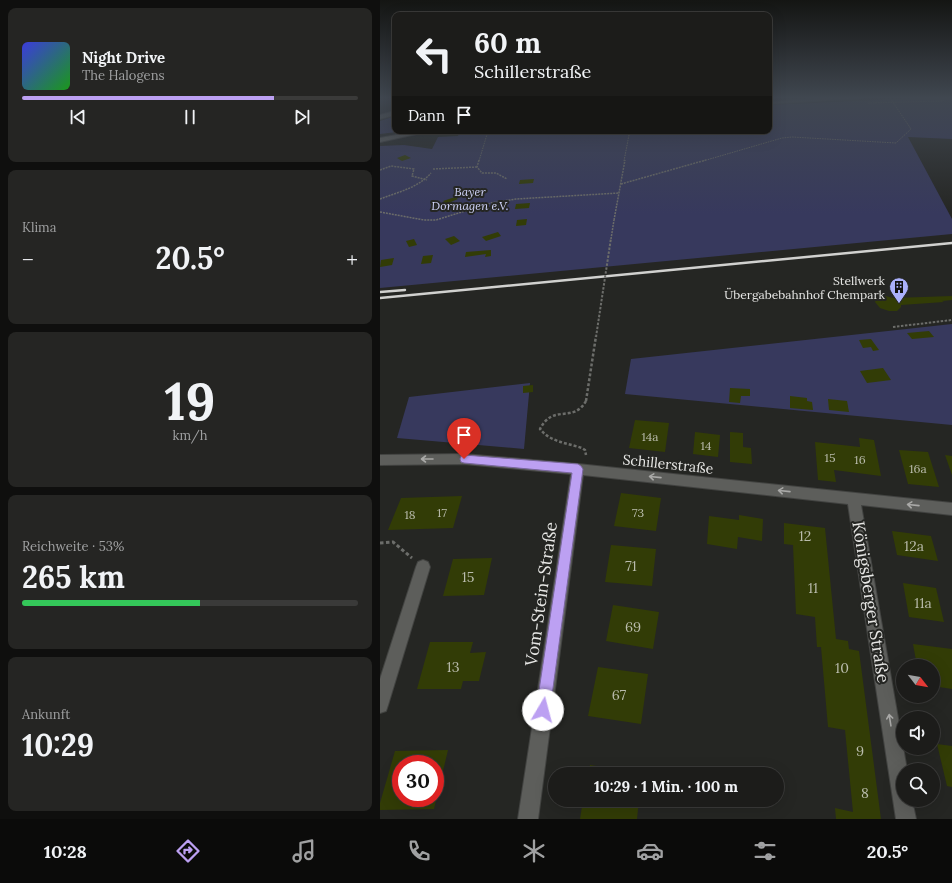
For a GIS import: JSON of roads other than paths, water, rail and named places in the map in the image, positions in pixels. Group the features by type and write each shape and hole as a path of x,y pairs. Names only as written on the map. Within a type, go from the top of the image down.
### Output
{"street":[{"path":"380,140 400,136"},
{"name":"Schillerstraße","path":"380,460 464,459 578,469 952,510"},
{"name":"Vom-Stein-Straße","path":"528,819 578,469"},
{"name":"Königsberger Straße","path":"854,499 897,763"},
{"path":"380,705 423,567"},
{"name":"Königsberger Straße","path":"904,807 906,819"}],"railway":[{"path":"380,298 952,243"},
{"path":"380,292 405,290"}],"place":[{"name":"Stellwerk Übergabebahnhof Chempark","path":"899,304"}],"park label":[{"name":"Bayer Dormagen e.V.","path":"470,198"}]}
